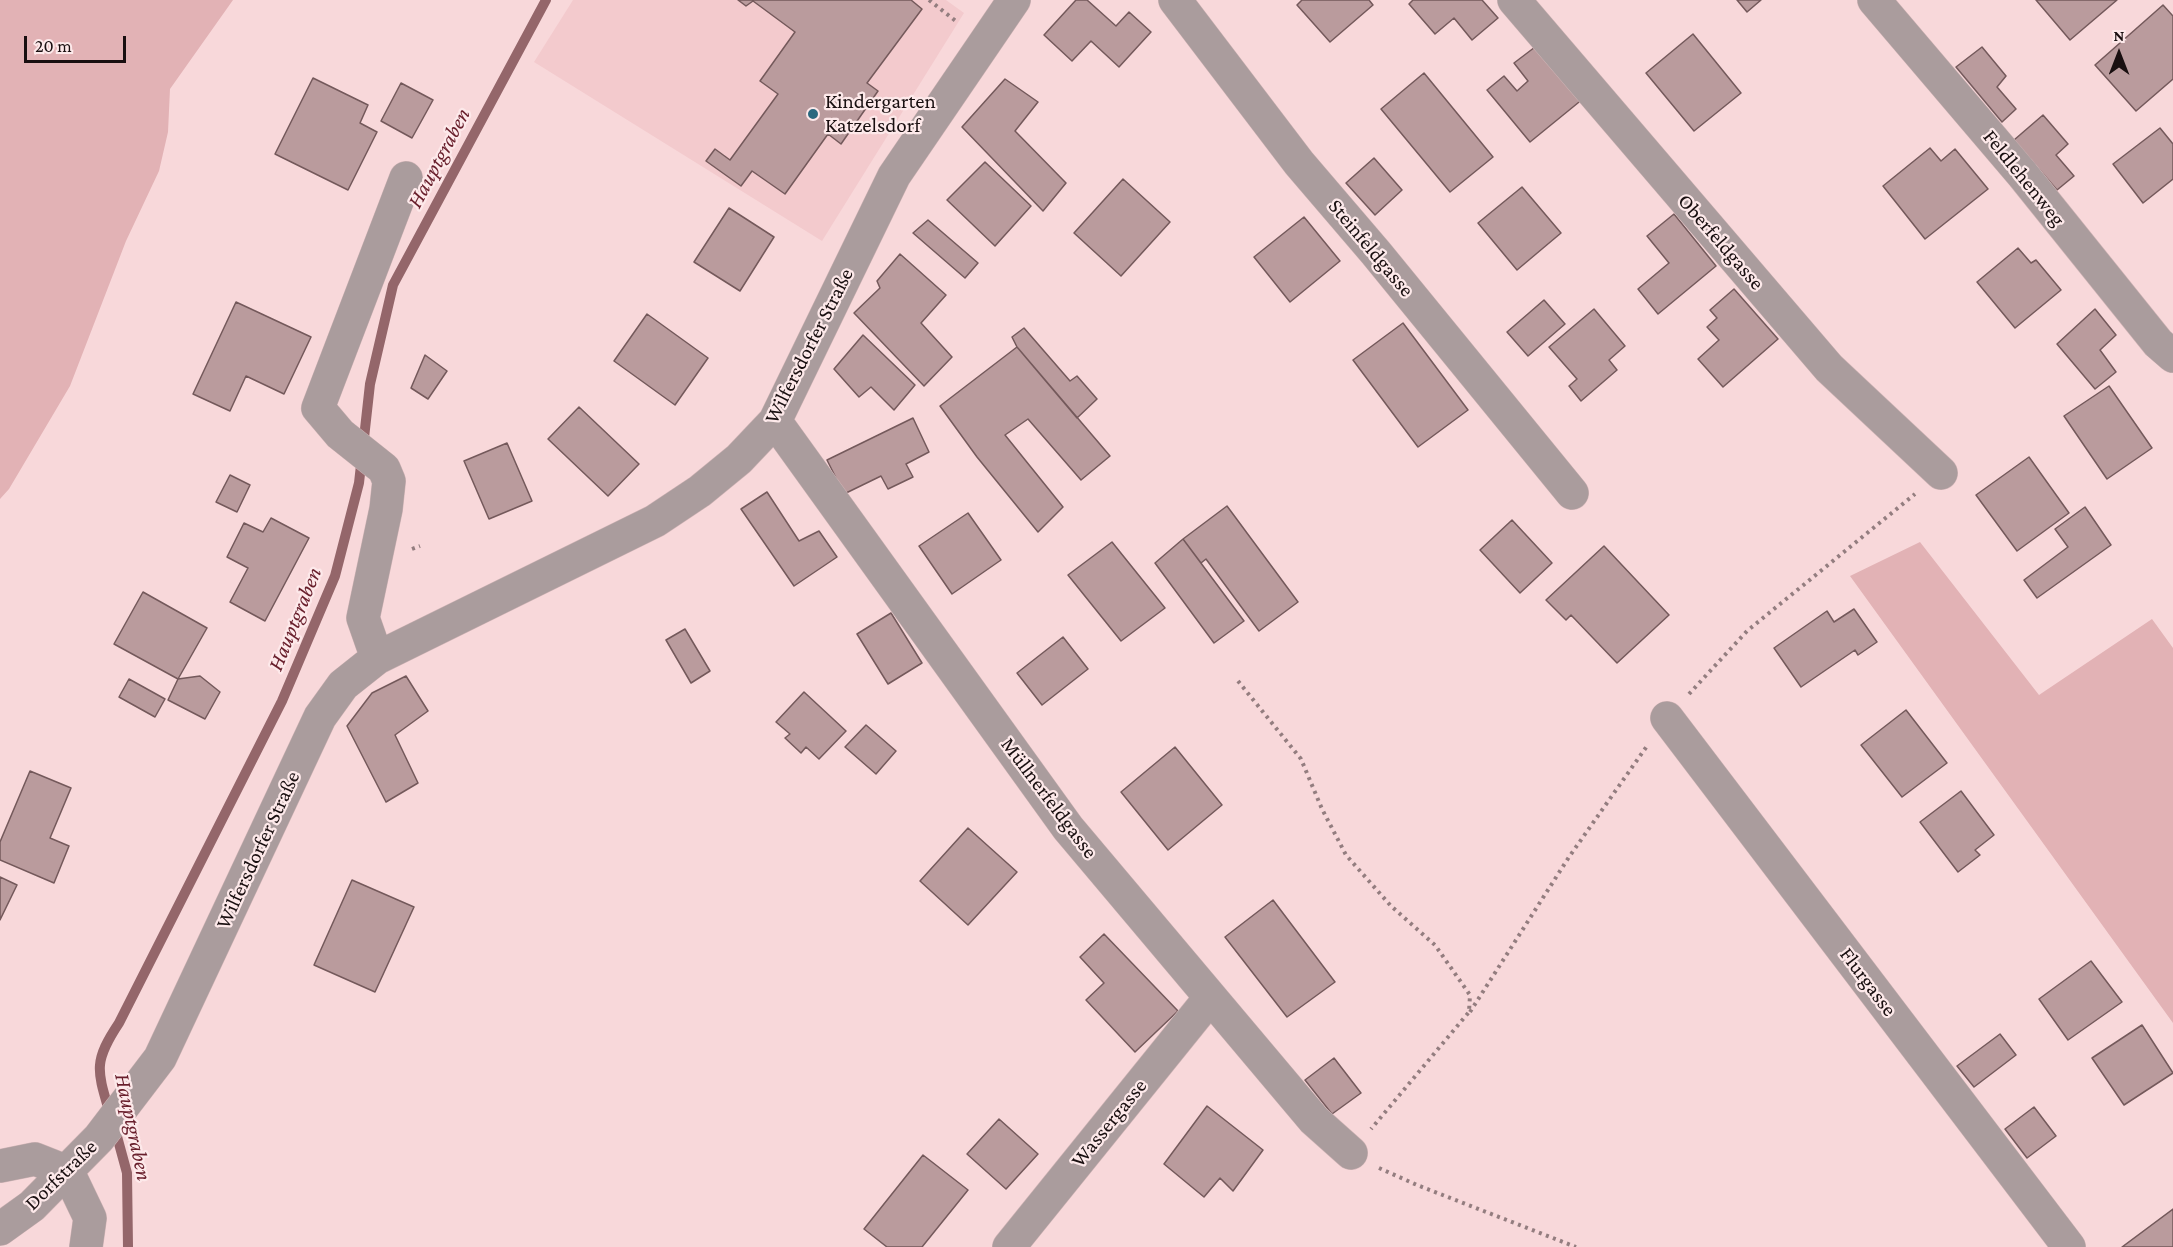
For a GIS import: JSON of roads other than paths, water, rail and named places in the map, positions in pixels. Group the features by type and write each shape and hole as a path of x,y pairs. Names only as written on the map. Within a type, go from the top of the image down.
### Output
{"street":[{"name":"Wilfersdorfer Straße","path":"160,1058 320,717 343,685 377,658 655,521 700,491 739,459 775,421 894,176 1014,0"},
{"name":"Steinfeldgasse","path":"1175,0 1299,164 1384,262 1572,493"},
{"name":"Oberfeldgasse","path":"1514,0 1829,368 1941,473"},
{"name":"Feldlehenweg","path":"1874,0 2023,175 2158,343 2173,356"},
{"path":"377,658 363,618 386,509 388,481 384,469 340,434 318,408 406,178"},
{"name":"Müllnerfeldgasse","path":"775,421 1068,828 1314,1120 1350,1153"},
{"name":"Flurgasse","path":"1667,718 2069,1247"},
{"name":"Wassergasse","path":"1009,1247 1210,998"},
{"name":"Dorfstraße","path":"0,1229 32,1206 68,1172 99,1138 160,1058"},
{"path":"0,1166 35,1159 68,1172 90,1218 86,1247"}],"waterway":[{"name":"Hauptgraben","path":"110,1114 100,1076 101,1057 105,1047 282,701 335,576 359,483 370,384 393,285 546,0"},
{"name":"Hauptgraben","path":"115,1129 127,1173 128,1247"}],"place":[{"name":"Kindergarten Katzelsdorf","path":"813,114"}]}
